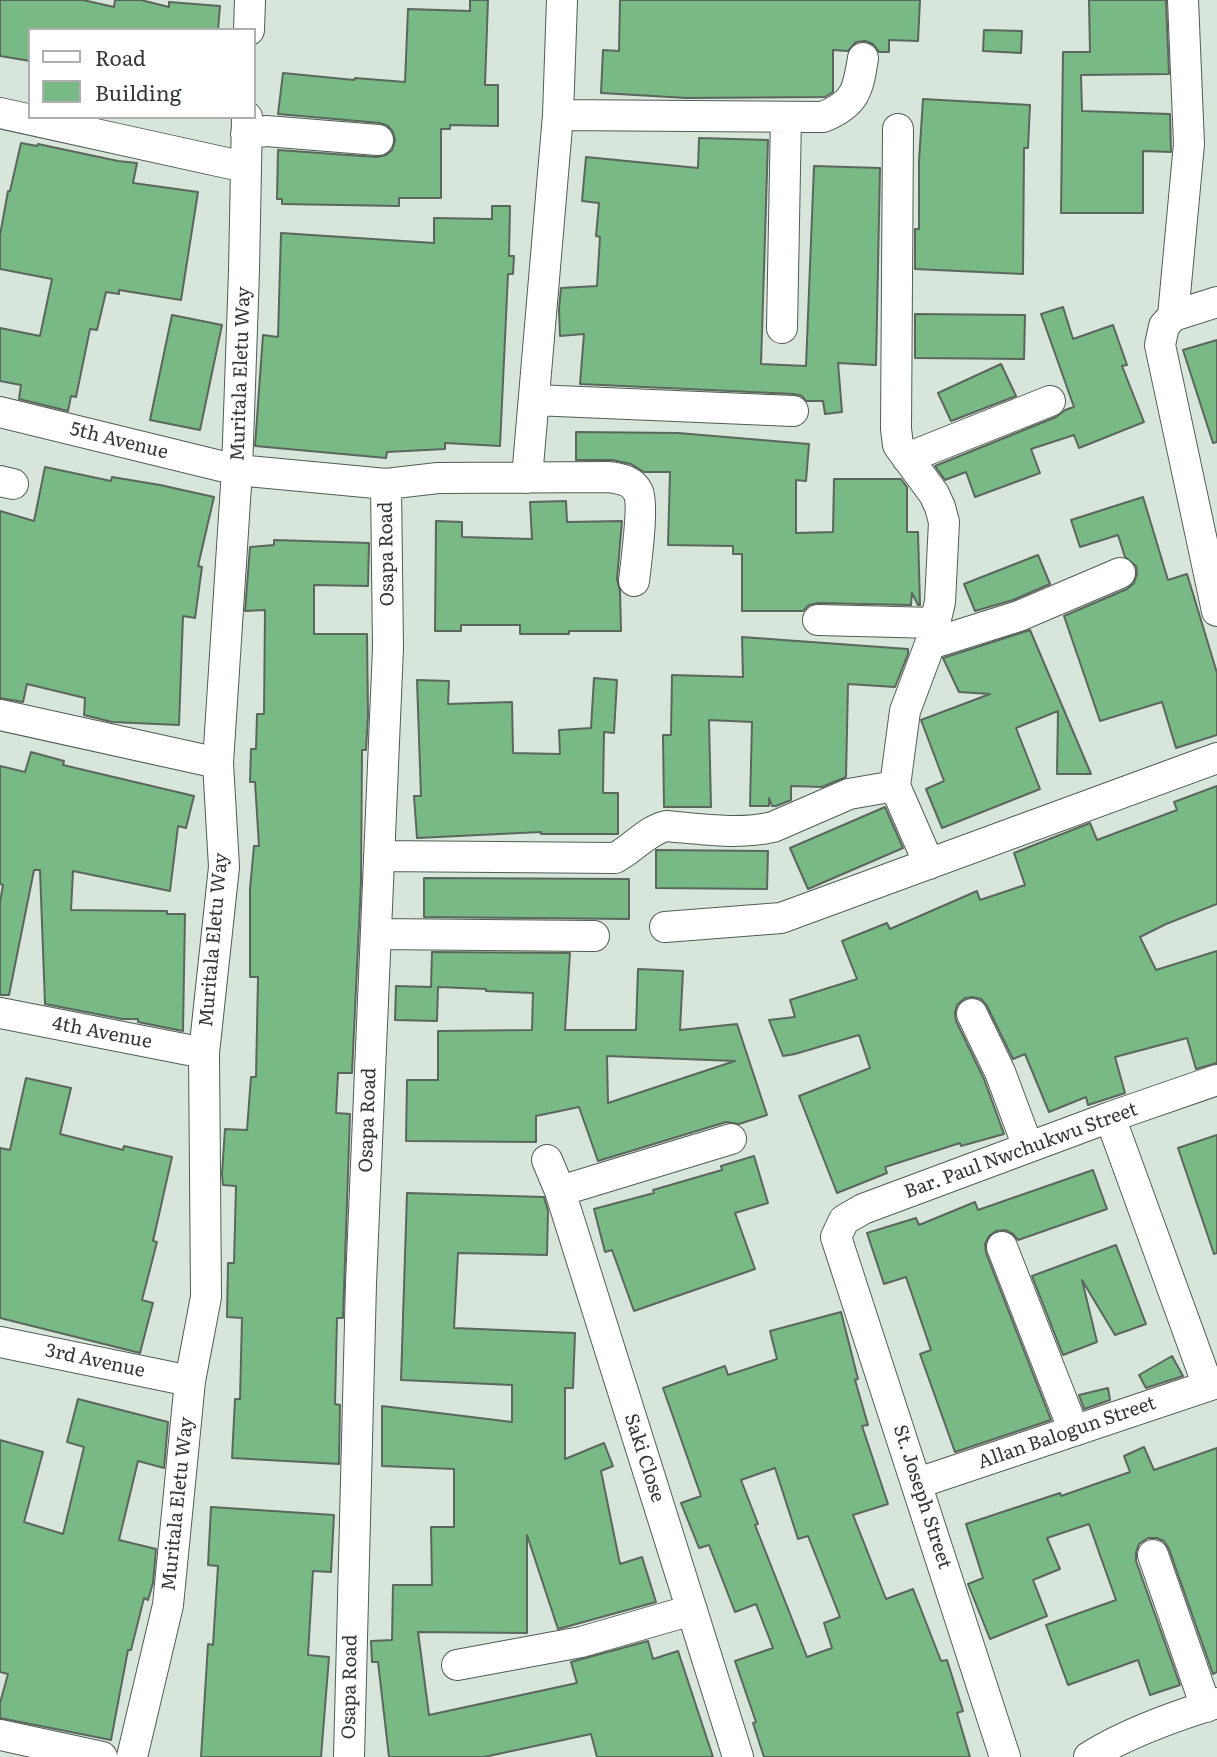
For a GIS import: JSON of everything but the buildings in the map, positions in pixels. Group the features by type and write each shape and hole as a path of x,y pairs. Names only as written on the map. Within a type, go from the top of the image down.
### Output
{"street":[{"path":"249,28 250,0"},
{"path":"527,478 558,115 562,0"},
{"path":"1174,316 1189,145 1183,0"},
{"path":"558,115 823,117 843,109 852,97 860,78 863,58"},
{"path":"0,113 245,167"},
{"path":"782,328 786,117"},
{"path":"246,126 266,131 378,140"},
{"name":"Muritala Eletu Way","path":"132,1757 168,1605 190,1381 206,1297 204,1053 224,867 218,763 237,470 246,126"},
{"path":"898,129 896,429 898,445 934,494 944,522 940,602 933,634 905,711 895,786 929,863"},
{"path":"1217,302 1174,316 1164,326 1160,345 1217,611"},
{"path":"534,400 793,411"},
{"path":"907,458 1050,401"},
{"name":"5th Avenue","path":"0,412 237,470 386,484 438,478 610,477 628,480 639,493 634,581"},
{"name":"Osapa Road","path":"349,1757 361,1283 388,648 386,484"},
{"path":"818,621 933,634 1019,616 1120,573"},
{"path":"0,715 218,763"},
{"path":"665,927 781,918 1217,758"},
{"path":"379,856 615,858 657,828 666,826 761,830 849,794 895,786"},
{"path":"376,934 594,936"},
{"name":"4th Avenue","path":"0,1013 204,1053"},
{"path":"972,1014 1000,1072 1028,1147"},
{"name":"Bar. Paul Nwchukwu Street","path":"836,1237 844,1220 863,1209 1217,1080"},
{"path":"1110,1117 1213,1384"},
{"path":"559,1191 731,1139"},
{"name":"Saki Close","path":"547,1160 738,1757"},
{"name":"St. Joseph Street","path":"836,1237 1005,1757"},
{"path":"1002,1247 1074,1431"},
{"name":"3rd Avenue","path":"0,1342 190,1381"},
{"name":"Allan Balogun Street","path":"918,1483 1213,1384"},
{"path":"1089,1757 1101,1749 1176,1716 1211,1705 1153,1555"},
{"path":"457,1665 581,1642 692,1610"},
{"path":"0,1735 102,1757"}]}
